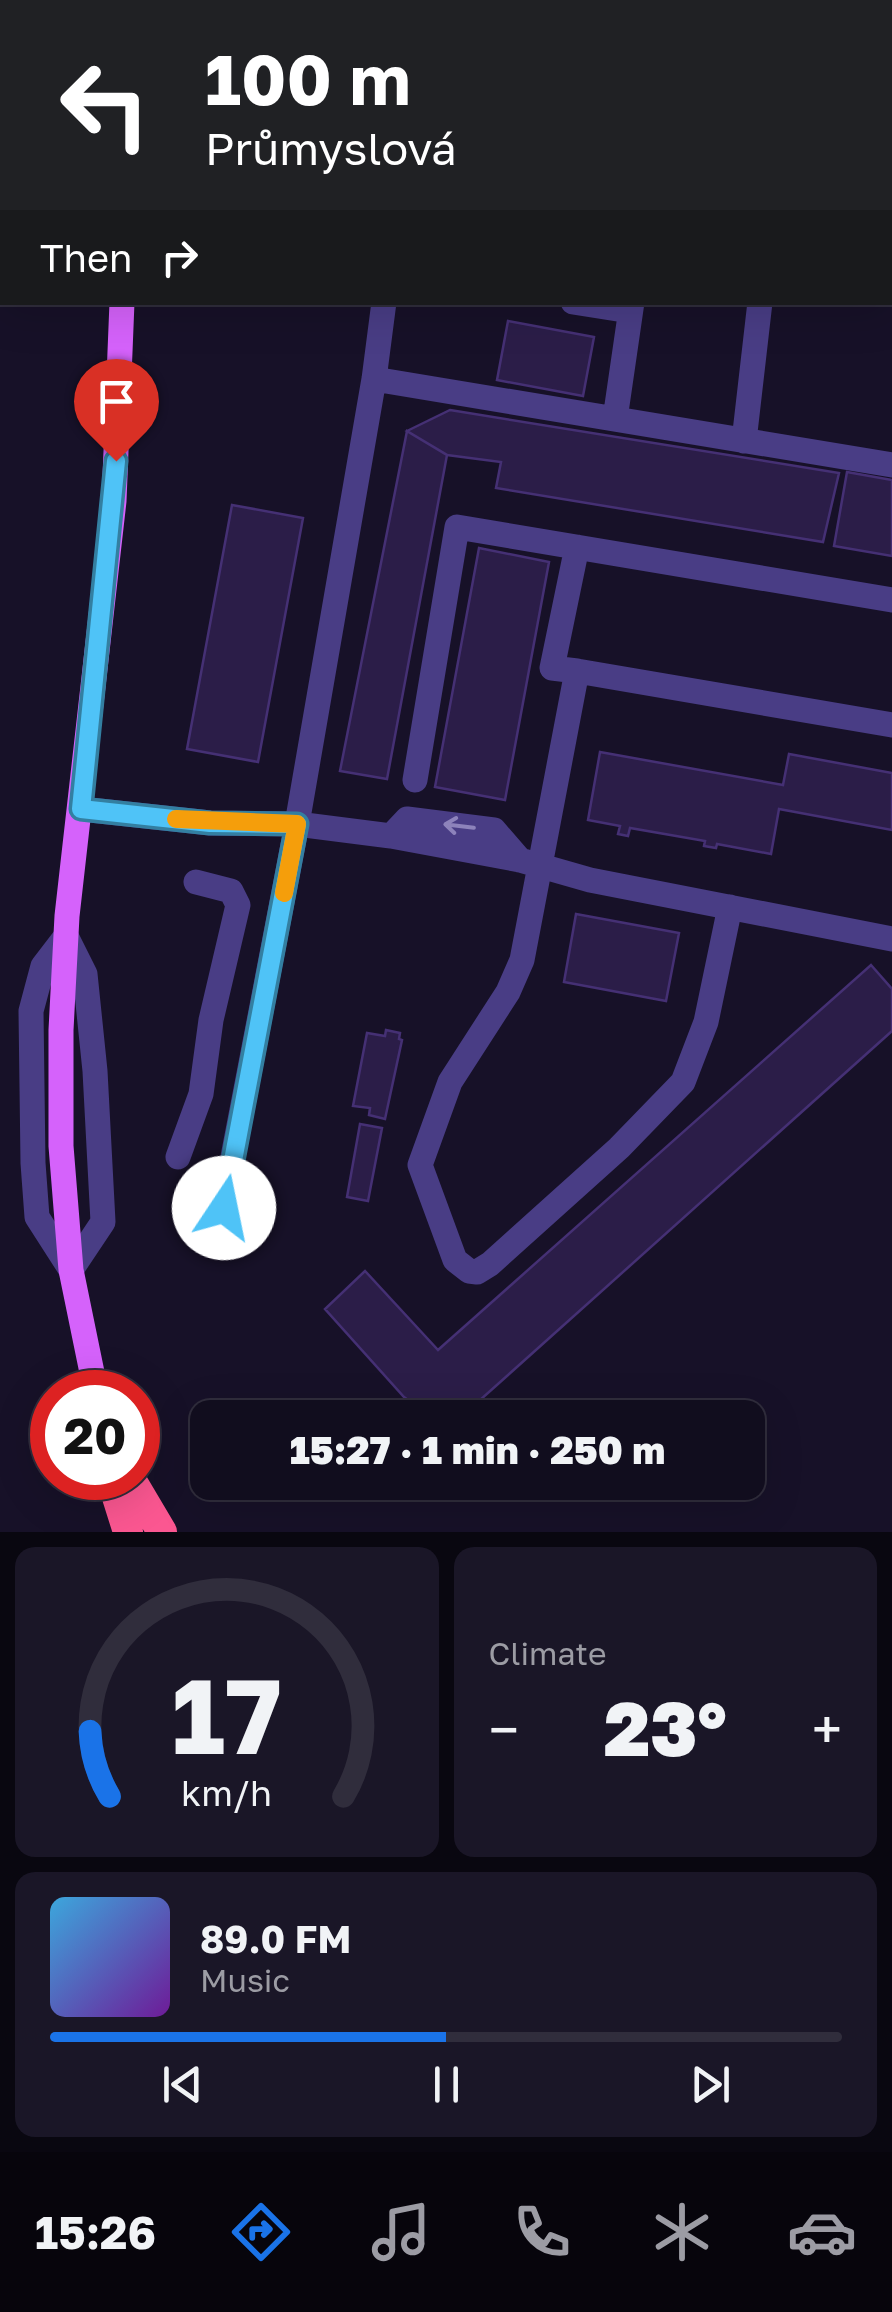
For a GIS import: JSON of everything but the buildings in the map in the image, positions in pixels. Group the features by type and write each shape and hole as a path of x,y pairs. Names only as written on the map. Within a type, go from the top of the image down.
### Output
{"highway":[{"path":"118,1500 128,1532"},
{"path":"135,1500 146,1532"},
{"path":"142,1500 162,1532"}],"main road":[{"path":"91,1370 71,1270 61,1146 61,1030 66,936 114,501 122,305"}],"lane":[{"path":"216,1245 297,824 384,305"},
{"path":"744,441 760,305"},
{"path":"614,419 631,307"},
{"path":"374,379 892,466"},
{"path":"415,780 457,526 892,600"},
{"path":"577,547 552,668 892,725"},
{"path":"577,672 530,863 522,960 508,992 450,1082 420,1165 455,1260 469,1271 477,1272 490,1264 619,1148 683,1082 706,1022 730,907"},
{"path":"81,809 210,823 297,824 391,836 530,863 590,880 892,939"},
{"path":"178,1157 201,1094 210,1020 238,905 230,892 196,882"},
{"path":"66,936 86,974 103,1222 71,1270"}],"slow traffic":[{"path":"176,819 297,824 284,893"}],"route":[{"path":"116,461 81,809 210,823 297,824 224,1208"}]}
